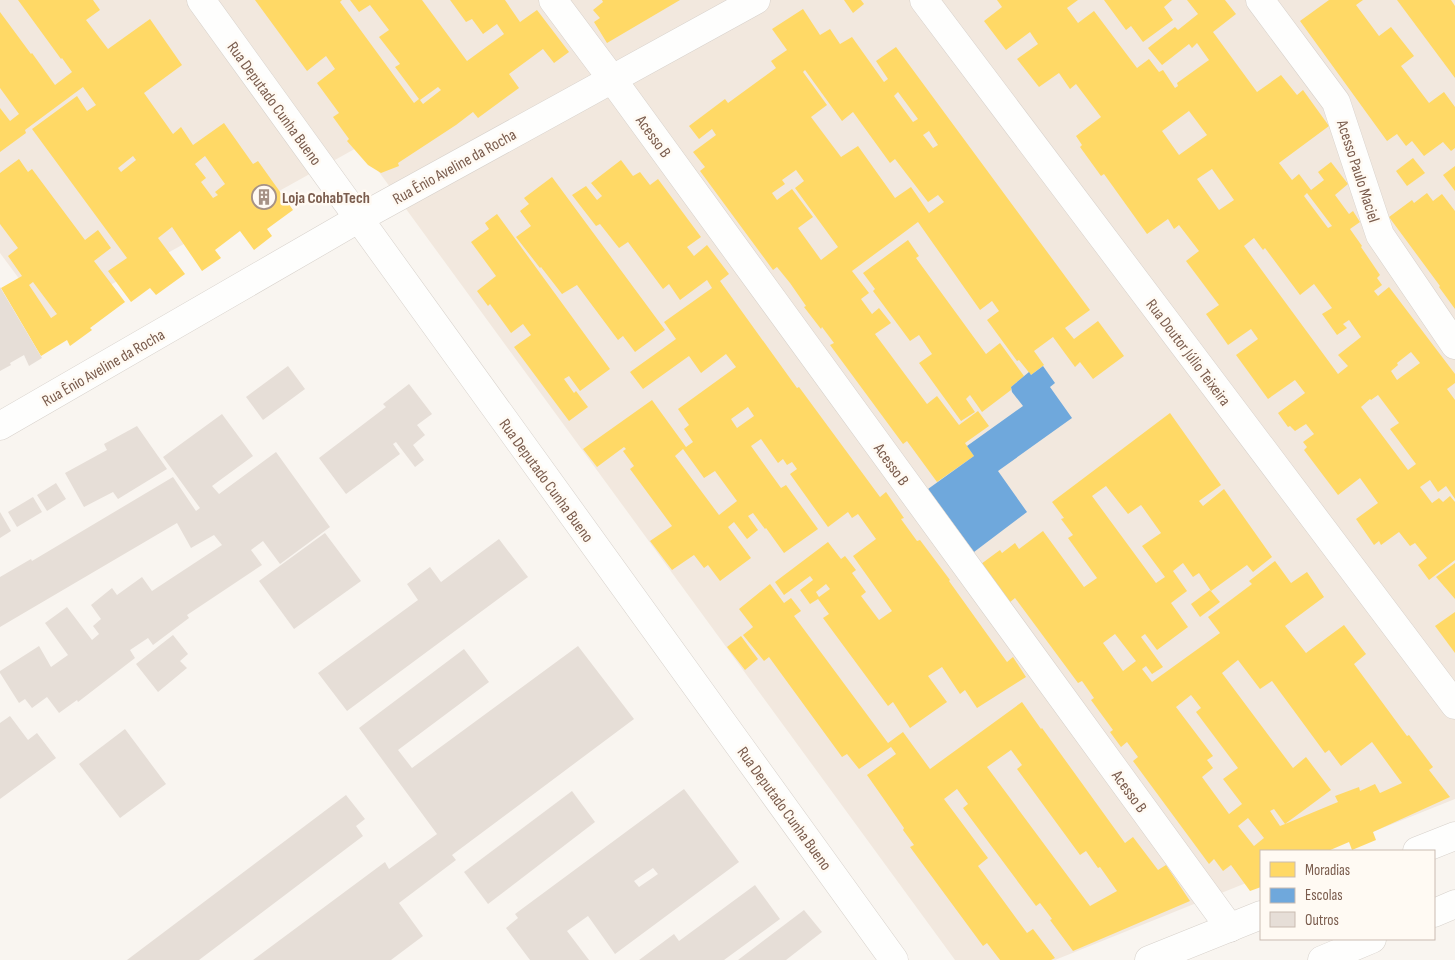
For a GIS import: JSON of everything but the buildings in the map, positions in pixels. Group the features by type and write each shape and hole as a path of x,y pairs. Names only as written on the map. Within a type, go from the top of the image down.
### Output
{"street":[{"name":"Rua Deputado Cunha Bueno","path":"201,0 894,960"},
{"name":"Acesso B","path":"553,0 1230,928"},
{"name":"Rua Ênio Aveline da Rocha","path":"0,426 358,219 756,0"},
{"name":"Rua Doutor Júlio Teixeira","path":"924,0 1455,705"},
{"name":"Acesso Paulo Maciel","path":"1260,0 1336,102 1380,236 1455,345"},
{"path":"1420,850 1455,836"},
{"path":"1435,912 1455,904"},
{"path":"1149,960 1260,916"},
{"path":"1322,960 1370,940"}],"shaded area":[{"path":"0,0 1455,0 1455,799 1328,850 1260,850 1260,877 1055,960 955,960 360,146 49,319 0,253"}],"place":[{"name":"Loja CohabTech","path":"264,197"}]}
